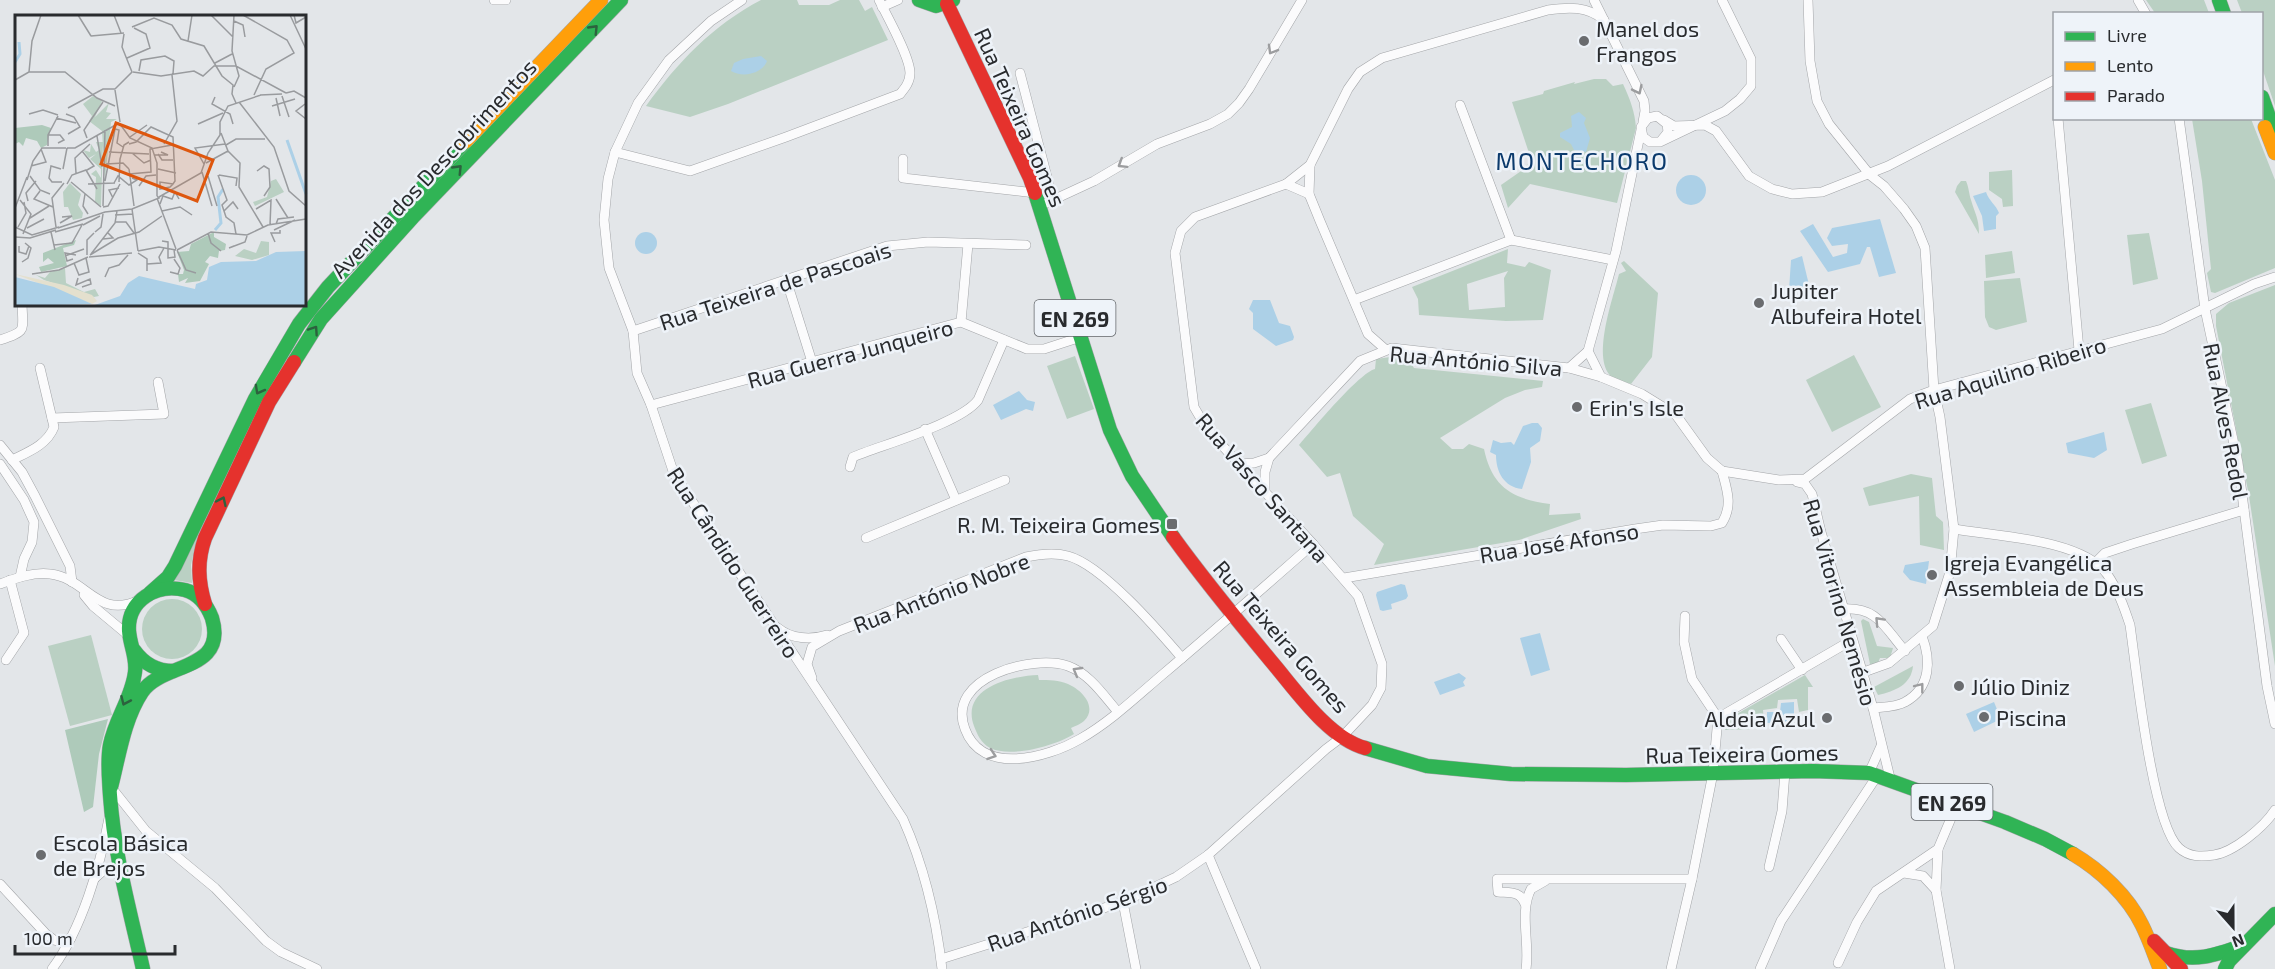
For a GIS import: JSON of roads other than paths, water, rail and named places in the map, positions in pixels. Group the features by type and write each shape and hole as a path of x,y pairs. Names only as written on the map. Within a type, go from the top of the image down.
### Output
{"street":[{"path":"494,0 506,0"},
{"name":"Avenida dos Descobrimentos","path":"145,596 162,584 175,566 255,399 299,324 328,287 401,208 601,0"},
{"name":"Avenida dos Descobrimentos","path":"206,604 199,586 198,573 199,555 205,537 269,402 321,319 413,217 621,0"},
{"name":"Rua Cândido Guerreiro","path":"742,0 711,21 669,60 638,103 615,152 605,201 605,241 615,287 633,331 637,373 651,405 674,474 903,819 926,878 941,964"},
{"path":"615,152 690,171 900,94 907,85 910,74 908,61 880,3 898,0"},
{"name":"EN 269","path":"919,0 932,6 950,2"},
{"path":"903,159 903,178 1043,200 1094,181 1157,144 1210,124 1228,114 1250,89 1302,0"},
{"name":"Rua Vasco Santana","path":"1548,10 1568,0"},
{"path":"1569,368 1588,351 1613,260 1645,111 1644,101 1594,0"},
{"path":"1642,126 1646,140 1657,142 1717,114 1740,99 1751,86 1751,59 1722,0"},
{"path":"1729,0 1731,17"},
{"path":"1808,0 1810,61 1817,100 1828,124 1870,175 1884,186 1904,209 1916,226 1925,248 1934,390 1940,417 1954,529 1947,588 1933,626 1889,663 1861,673"},
{"name":"Rua Teixeira Gomes","path":"950,2 1043,200 1110,430 1132,476 1160,519 1233,615 1313,710 1342,737 1360,747 1393,757 1427,766 1465,771 1584,775 1785,772 1873,775 2038,834 2082,858 2121,893 2148,934 2181,969"},
{"name":"Rua Vasco Santana","path":"1342,737 1372,705 1381,688 1382,664 1358,596 1265,490 1207,429 1194,407 1175,254 1181,231 1196,217 1287,184 1310,165 1348,89 1360,72 1382,58 1548,10 1584,9 1596,13 1604,20"},
{"path":"1020,73 1043,200"},
{"path":"1642,126 1648,118 1654,116 1674,126 1705,125 1716,131 1749,176 1782,192 1792,194 1822,192 1870,175 2053,81"},
{"path":"2263,100 2275,134"},
{"path":"1460,105 1511,240"},
{"path":"1716,131 1717,114"},
{"path":"2263,119 2275,153"},
{"path":"1635,165 1640,156 1668,132 1664,120"},
{"path":"2058,120 2079,351"},
{"name":"Rua Alves Redol","path":"2179,120 2205,309 2238,463 2267,686 2275,724"},
{"path":"1310,165 1309,194 1368,334 1385,349"},
{"path":"1287,184 1309,194"},
{"path":"1354,300 1511,240 1613,260"},
{"name":"Rua Teixeira de Pascoais","path":"633,331 887,246 928,242 1026,245"},
{"path":"961,322 968,244"},
{"name":"Rua Aquilino Ribeiro","path":"1722,471 1779,480 1805,479 1910,399 1934,390 2162,329 2254,284 2275,277"},
{"path":"786,279 812,362"},
{"path":"0,340 20,333 23,329 22,306"},
{"name":"Rua Guerra Junqueiro","path":"651,405 961,322 1027,349 1044,349 1082,337"},
{"path":"850,467 853,457 963,414 973,407 1004,340"},
{"name":"Rua António Silva","path":"1269,458 1360,361 1392,348 1569,368 1600,377 1642,394 1676,415 1707,458 1722,471"},
{"path":"1588,351 1600,377"},
{"path":"12,460 51,436 54,427 40,368"},
{"path":"52,418 164,414 158,382"},
{"path":"925,429 956,500"},
{"path":"0,445 22,472 35,496 70,566 72,582 93,606 130,641 145,663 156,669 178,671"},
{"path":"1240,464 1254,463 1269,458"},
{"path":"1265,490 1265,472 1269,458"},
{"path":"1812,494 1816,475 1827,462"},
{"path":"0,464 24,500 34,522 32,542 15,579 24,633 6,660"},
{"name":"Rua José Afonso","path":"1344,578 1635,529 1663,525 1711,526 1722,523 1728,513 1729,496 1722,471"},
{"path":"867,538 1005,480"},
{"name":"Rua Vitorino Nemésio","path":"1779,480 1805,484 1812,494 1861,673 1873,708 1891,782"},
{"path":"2096,562 2105,553 2244,510"},
{"path":"1954,529 2066,547 2084,554 2107,573 2123,604 2130,625 2152,776 2168,831 2179,848 2198,857 2222,854 2258,831 2275,810"},
{"path":"1118,712 1082,673 1069,666 1051,662 1012,669 985,678 972,687 962,711 964,728 973,743 986,754 1006,759 1034,757 1058,750 1081,739 1118,712 1313,544"},
{"name":"Rua António Nobre","path":"771,622 781,631 798,637 821,637 1026,557 1045,553 1069,556 1098,572 1158,630 1182,658"},
{"path":"0,584 28,575 52,574 72,582 99,601 109,605 120,607 172,587 185,589 206,604 213,622 211,643 201,660 191,667 156,678 148,684 129,722 111,787"},
{"path":"52,969 71,938 95,878 105,843 111,808 109,754 114,726 135,674 136,664 130,641 131,616 145,596"},
{"path":"1843,609 1860,608 1873,614 1905,651"},
{"path":"1671,969 1713,773 1718,718 1692,679 1684,642 1685,616"},
{"name":"Rua António Nobre","path":"814,686 807,664 809,654 812,648 839,631"},
{"path":"1873,708 1904,703 1926,680 1929,666 1922,636"},
{"path":"1781,639 1802,670"},
{"path":"1718,718 1852,640"},
{"name":"Rua António Sérgio","path":"941,964 1123,902 1176,878 1208,855 1342,737"},
{"path":"1760,969 1781,921 1873,775 1881,746"},
{"path":"1769,867 1782,811 1785,772"},
{"path":"111,787 147,831 216,888 266,941 281,952 317,969"},
{"path":"1950,969 1936,890 1938,849 1957,804"},
{"path":"111,808 143,969"},
{"path":"1838,963 1857,922 1876,891 1938,849"},
{"path":"1208,855 1256,969"},
{"path":"95,878 110,868 124,880"},
{"path":"1904,873 1923,876 1936,890"},
{"path":"0,876 3,887 46,934 54,940 63,942 71,938"},
{"path":"1526,969 1528,941 1525,904 1522,897 1516,893 1498,892 1497,879 1692,879"},
{"path":"1525,904 1531,888 1550,879"},
{"path":"1123,902 1136,969"},
{"path":"2225,969 2229,961 2275,914"},
{"name":"Rua Teixeira Gomes","path":"2148,934 2160,969"},
{"path":"2166,953 2186,960 2199,960 2244,945"},
{"path":"2203,969 2244,945"}],"water":[{"path":"761,56 767,61 757,72 741,74 731,71 734,63"},
{"path":"1579,112 1586,118 1584,123 1590,138 1586,152 1574,150 1571,144 1560,137 1560,133 1572,127 1571,116"},
{"path":"1691,175 1702,179 1706,190 1702,201 1691,205 1680,201 1676,190 1680,179"},
{"path":"1986,192 1999,213 1996,216 1996,229 1984,231 1982,216 1973,196"},
{"path":"1880,219 1896,273 1879,277 1870,247 1867,247 1860,264 1828,272 1800,231 1813,224 1833,257 1847,253 1848,244 1832,246 1827,238 1832,228"},
{"path":"646,232 654,235 657,243 654,251 646,254 638,251 635,243 638,235"},
{"path":"1802,256 1809,285 1789,290 1791,260"},
{"path":"1253,300 1270,300 1279,323 1290,326 1293,340 1276,346 1253,329 1253,313 1249,309"},
{"path":"1019,391 1027,400 1035,402 1033,411 1026,409 1001,420 993,405"},
{"path":"1538,423 1542,428 1540,441 1530,448 1531,462 1522,489 1516,488 1502,478 1496,455 1490,452 1493,440 1501,443 1511,442 1514,445 1523,426"},
{"path":"2104,432 2107,450 2094,458 2068,453 2066,443"},
{"path":"1929,561 1926,584 1910,580 1903,572 1905,565"},
{"path":"1401,584 1405,585 1408,596 1406,599 1391,604 1392,609 1380,610 1377,592"},
{"path":"1540,633 1550,670 1531,676 1520,638"},
{"path":"1459,673 1466,678 1463,682 1465,686 1440,695 1434,682"},
{"path":"1794,702 1794,722 1767,723 1767,712 1780,712 1781,703"},
{"name":"Piscina","path":"1994,702 2001,719 1974,732 1966,714"}],"place":[{"name":"Manel dos Frangos","path":"1584,41"},
{"name":"Jupiter Albufeira Hotel","path":"1759,303"},
{"name":"Erin's Isle","path":"1577,407"},
{"name":"R. M. Teixeira Gomes","path":"1172,524"},
{"name":"Igreja Evangélica Assembleia de Deus","path":"1932,575"},
{"name":"Júlio Diniz","path":"1959,686"},
{"name":"Piscina","path":"1984,717"},
{"name":"Aldeia Azul","path":"1827,718"},
{"name":"Escola Básica de Brejos","path":"41,855"}],"district":[{"name":"MONTECHORO","path":"1582,160"}]}
